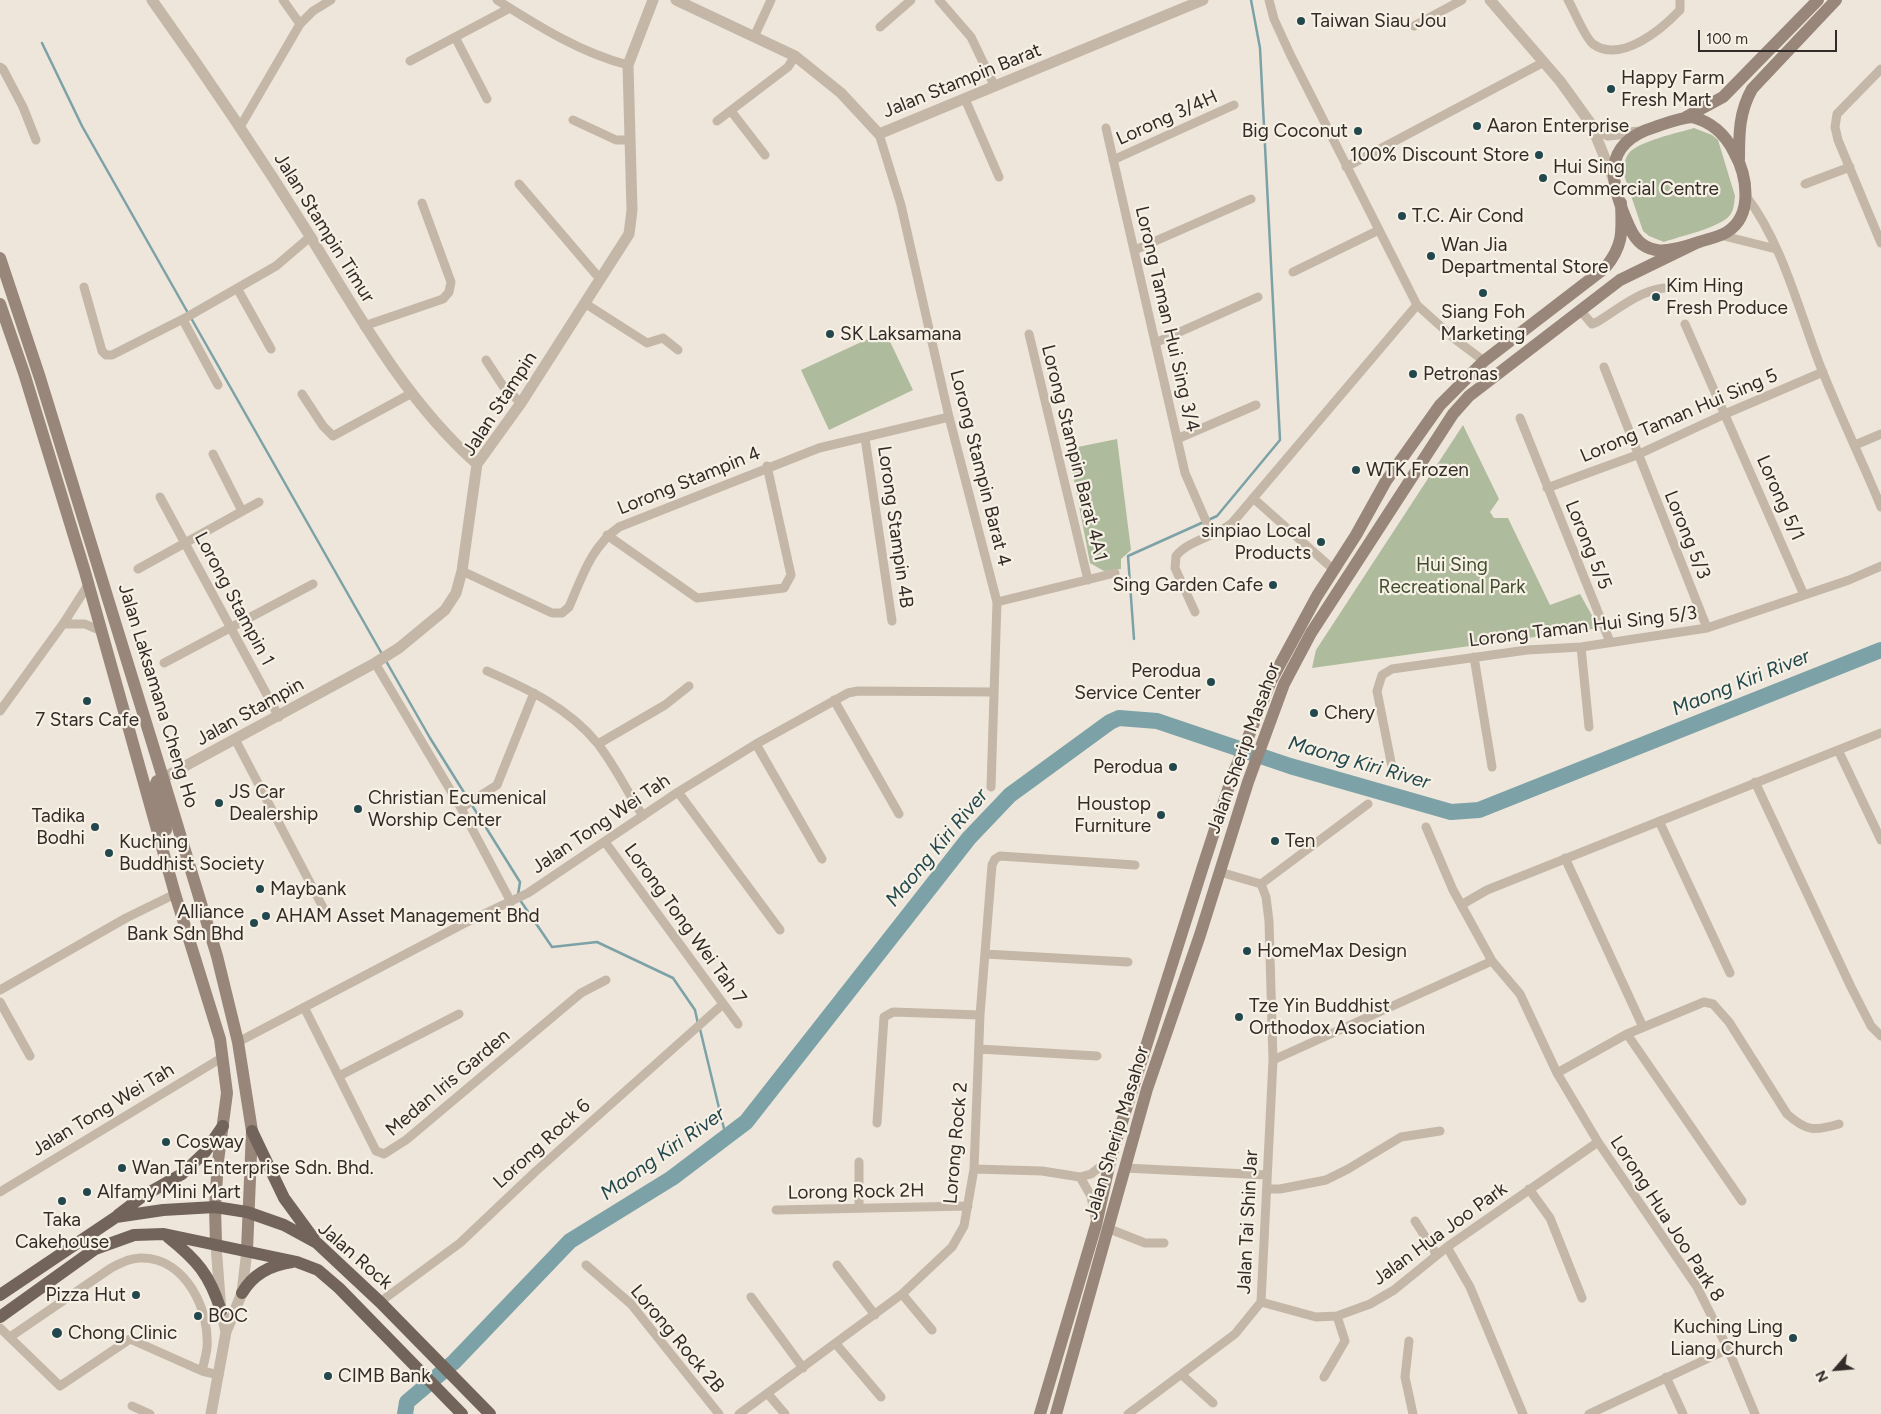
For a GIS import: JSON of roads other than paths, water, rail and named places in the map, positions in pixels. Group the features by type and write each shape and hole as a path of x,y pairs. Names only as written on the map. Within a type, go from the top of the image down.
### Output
{"main road":[{"path":"1818,0 1723,97 1699,112 1639,132 1628,138 1621,147 1614,169 1614,180 1635,237 1648,248 1664,252 1696,243 1727,232 1740,218 1746,196 1739,160 1740,123 1745,101 1752,89 1836,0"},
{"path":"1684,118 1699,119 1722,132 1739,160"},
{"name":"Jalan Sherip Masahor","path":"1056,1414 1101,1227 1112,1157 1232,777 1252,723 1294,637 1386,481 1425,426 1457,387 1484,361 1605,268 1620,244 1622,232 1621,202"},
{"name":"Jalan Sherip Masahor","path":"1124,1168 1248,782 1284,684 1311,633 1453,414 1469,396 1620,280 1696,243"},
{"name":"Jalan Laksamana Cheng Ho","path":"0,258 40,378 217,956 238,1042 252,1131 246,1250"},
{"name":"Jalan Laksamana Cheng Ho","path":"0,304 2,317 88,585 175,894 218,1030 227,1094 215,1208 216,1245"},
{"path":"163,778 157,781 155,786 171,854 170,874"},
{"path":"116,1217 143,1196 182,1174 205,1152 223,1126"},
{"path":"252,1131 284,1198 317,1243"},
{"path":"1101,1227 1099,1222 1114,1172 1124,1168"},
{"name":"Jalan Rock","path":"0,1295 116,1217 163,1210 215,1208 247,1212 284,1225 317,1243 380,1302 490,1414"},
{"name":"Jalan Sherip Masahor","path":"1040,1414 1101,1227"},
{"path":"164,1234 189,1253 206,1274 221,1311"},
{"name":"Jalan Rock","path":"0,1317 96,1250 134,1235 164,1234 246,1250 297,1262 318,1270 339,1288 414,1367 462,1414"},
{"path":"242,1293 248,1282 259,1273 280,1264 297,1262"}],"street":[{"name":"Jalan Stampin Timur","path":"152,0 240,127 364,326 412,393 458,447 477,464"},
{"path":"283,0 300,24"},
{"path":"240,127 300,24 313,11 331,0"},
{"path":"497,0 547,31 610,60 628,64"},
{"name":"Jalan Stampin","path":"163,778 378,662 399,648 446,610 456,592 462,571 477,464 520,404 586,304 600,279 624,244 632,222 628,64 653,0"},
{"name":"Jalan Stampin Barat","path":"676,0 795,56 841,92 879,134 1203,0"},
{"path":"754,37 771,0"},
{"path":"880,27 911,0"},
{"path":"939,0 971,37 995,87"},
{"path":"1269,0 1274,20 1290,54 1417,305 1456,340 1484,361"},
{"path":"1414,26 1462,0"},
{"path":"1490,0 1544,62 1591,124 1614,180"},
{"path":"1568,0 1591,43 1603,49 1624,49 1644,38 1668,22 1680,10 1680,0"},
{"path":"410,61 510,8"},
{"path":"456,37 486,99"},
{"path":"717,122 788,67 795,56"},
{"path":"1346,167 1544,62"},
{"path":"2,68 23,107 36,140"},
{"path":"1881,69 1837,114 1835,127 1881,242"},
{"path":"965,99 998,177"},
{"name":"Lorong 3/4H","path":"1114,160 1234,106"},
{"path":"731,111 764,155"},
{"path":"573,120 616,140 630,140"},
{"path":"1591,124 1608,135 1639,132"},
{"name":"Lorong Taman Hui Sing 3/4","path":"1106,128 1185,473 1211,533"},
{"name":"Lorong Stampin Barat 4","path":"879,134 901,205 949,417 997,602 991,787"},
{"path":"1805,184 1850,167"},
{"path":"519,184 600,279"},
{"path":"1746,196 1760,214 1776,249 1823,372 1881,507"},
{"path":"1135,250 1251,199"},
{"path":"364,326 443,299 449,292 451,282 422,203"},
{"path":"1293,272 1379,230"},
{"path":"1719,235 1776,249"},
{"path":"84,287 102,351 106,355 112,355 197,312 276,266 310,237"},
{"path":"237,288 270,349"},
{"path":"1580,310 1592,324 1636,297 1652,289 1664,288"},
{"path":"1155,343 1258,297"},
{"path":"586,304 647,343 663,338 678,350"},
{"path":"1196,612 1175,568 1174,562 1183,549 1229,525 1417,305"},
{"path":"185,318 218,384"},
{"name":"Lorong 5/1","path":"1685,324 1804,595"},
{"name":"Lorong Stampin Barat 4A1","path":"1029,334 1088,580"},
{"path":"486,360 503,386 520,404"},
{"name":"Lorong 5/3","path":"1604,367 1637,455 1707,628"},
{"name":"Lorong Taman Hui Sing 5","path":"1547,488 1637,455 1725,414 1823,372"},
{"path":"302,394 322,426 333,436 412,393"},
{"path":"1177,439 1256,405"},
{"name":"Lorong Stampin 4","path":"462,571 552,613 562,613 569,607 594,550 607,535 619,527 767,466 819,448 949,417"},
{"name":"Lorong 5/5","path":"1520,418 1610,642"},
{"path":"1855,444 1881,434"},
{"name":"Lorong Stampin 4B","path":"865,438 892,621"},
{"path":"213,454 242,511"},
{"path":"607,535 697,598 784,588 791,575 767,466"},
{"name":"Lorong Stampin 1","path":"160,497 278,717"},
{"path":"1253,498 1334,570"},
{"path":"138,569 259,502"},
{"name":"Lorong Taman Hui Sing 5/3","path":"1391,773 1393,772 1378,691 1382,675 1392,669 1527,650 1581,647 1707,628 1881,566"},
{"path":"997,602 1115,573"},
{"path":"164,663 312,584"},
{"path":"0,711 63,624 88,585"},
{"path":"63,624 85,624 101,631"},
{"path":"1581,647 1589,727"},
{"path":"1474,657 1492,767"},
{"path":"378,662 465,806 514,900"},
{"path":"487,671 534,693 570,716 598,744 643,816"},
{"path":"598,744 664,705 689,686"},
{"name":"Jalan Tong Wei Tah","path":"238,1042 528,893 678,792 756,744 834,700 858,691 994,692"},
{"path":"465,806 497,785 534,693"},
{"path":"834,700 899,814"},
{"path":"1461,905 1487,890 1564,858 1881,733"},
{"path":"236,740 328,917"},
{"path":"756,744 822,859"},
{"path":"1838,750 1881,840"},
{"path":"1755,782 1851,987 1871,1026 1881,1036"},
{"path":"678,792 780,930"},
{"path":"1220,872 1261,884 1368,804"},
{"path":"1659,821 1730,973"},
{"name":"Lorong Hua Joo Park 8","path":"1426,826 1461,905 1492,961 1498,970 1514,984 1520,994 1557,1073 1598,1142 1697,1287 1728,1349 1755,1414"},
{"name":"Lorong Tong Wei Tah 7","path":"605,842 738,1024"},
{"name":"Lorong Rock 2","path":"739,1414 902,1294 952,1247 964,1226 974,1169 984,954 992,864 995,859 1000,856 1135,865"},
{"path":"1564,858 1643,1027"},
{"name":"Jalan Tai Shin Jar","path":"1128,1414 1182,1376 1235,1334 1261,1302 1273,1060 1269,921 1266,897 1261,884"},
{"path":"0,990 126,918 175,894"},
{"path":"984,954 1128,962"},
{"path":"1273,1060 1492,961"},
{"name":"Medan Iris Garden","path":"304,1007 376,1151 384,1154 406,1140 581,993 606,980"},
{"path":"0,1002 30,1056"},
{"path":"1557,1073 1628,1034 1704,1002 1714,1004 1730,1022 1787,1114 1798,1124 1818,1130 1840,1124"},
{"name":"Lorong Rock 6","path":"380,1302 460,1243 536,1171 723,1004"},
{"path":"877,1123 884,1016 893,1012 980,1015"},
{"path":"339,1076 459,1014"},
{"path":"1628,1034 1742,1201"},
{"path":"979,1049 1097,1056"},
{"name":"Jalan Tong Wei Tah","path":"0,1192 223,1057"},
{"path":"1267,1189 1280,1189 1326,1180 1401,1137 1440,1131"},
{"name":"Jalan Hua Joo Park","path":"1261,1302 1316,1317 1338,1316 1370,1304 1394,1290 1447,1247 1598,1142"},
{"path":"974,1169 1042,1171 1080,1177 1097,1170 1112,1157"},
{"path":"859,1162 860,1208"},
{"path":"1124,1168 1268,1174"},
{"path":"1080,1177 1091,1196 1101,1227 1145,1243 1164,1243"},
{"path":"1529,1189 1550,1218 1582,1298"},
{"name":"Lorong Rock 2H","path":"776,1210 968,1206"},
{"path":"1415,1221 1438,1255"},
{"path":"216,1245 221,1311 226,1332"},
{"path":"1447,1247 1470,1287 1523,1414"},
{"path":"211,1414 226,1332 242,1293 246,1250"},
{"path":"10,1337 111,1268 142,1257 163,1261 184,1277 200,1303 205,1320 207,1348 202,1370"},
{"name":"Lorong Rock 2B","path":"586,1265 631,1304 719,1414"},
{"path":"837,1265 875,1314"},
{"path":"902,1294 932,1330"},
{"path":"751,1297 803,1368"},
{"path":"1324,1377 1345,1342 1338,1316"},
{"path":"0,1328 60,1386 130,1339 218,1375"},
{"path":"1409,1341 1405,1377 1413,1414"},
{"path":"836,1344 881,1398"},
{"path":"1588,1414 1728,1349"},
{"path":"1182,1376 1213,1403"},
{"path":"1666,1377 1683,1414"},
{"path":"768,1394 785,1414"},
{"path":"132,1406 150,1414"}],"waterway":[{"path":"1134,639 1128,556 1217,516 1280,440 1260,48 1251,0"},
{"path":"42,43 82,126 188,313"},
{"path":"191,318 382,654"},
{"name":"Maong Kiri River","path":"405,1414 407,1402 454,1362 570,1241 672,1178 746,1122 969,838 1010,795 1110,722 1119,718 1157,721 1290,766 1451,812 1479,810 1881,650"},
{"path":"386,661 430,738 520,882 518,895"},
{"path":"520,900 552,947 597,942 673,978 695,1010 698,1024"},
{"path":"700,1029 726,1137"}],"place":[{"name":"Taiwan Siau Jou","path":"1301,21"},
{"name":"Happy Farm Fresh Mart","path":"1611,89"},
{"name":"Aaron Enterprise","path":"1477,126"},
{"name":"Big Coconut","path":"1358,131"},
{"name":"100% Discount Store","path":"1539,155"},
{"name":"Hui Sing Commercial Centre","path":"1543,178"},
{"name":"T.C. Air Cond","path":"1402,216"},
{"name":"Wan Jia Departmental Store","path":"1431,256"},
{"name":"Siang Foh Marketing","path":"1483,293"},
{"name":"Kim Hing Fresh Produce","path":"1656,297"},
{"name":"SK Laksamana","path":"830,334"},
{"name":"Petronas","path":"1413,374"},
{"name":"WTK Frozen","path":"1356,470"},
{"name":"sinpiao Local Products","path":"1321,542"},
{"name":"Sing Garden Cafe","path":"1273,585"},
{"name":"Perodua Service Center","path":"1211,682"},
{"name":"7 Stars Cafe","path":"87,701"},
{"name":"Chery","path":"1314,713"},
{"name":"Perodua","path":"1173,767"},
{"name":"JS Car Dealership","path":"219,803"},
{"name":"Christian Ecumenical Worship Center","path":"358,809"},
{"name":"Houstop Furniture","path":"1161,815"},
{"name":"Tadika Bodhi","path":"95,827"},
{"name":"Ten","path":"1275,841"},
{"name":"Kuching Buddhist Society","path":"109,853"},
{"name":"Maybank","path":"260,889"},
{"name":"AHAM Asset Management Bhd","path":"266,916"},
{"name":"Alliance Bank Sdn Bhd","path":"254,923"},
{"name":"HomeMax Design","path":"1247,951"},
{"name":"Tze Yin Buddhist Orthodox Asociation","path":"1239,1017"},
{"name":"Cosway","path":"166,1142"},
{"name":"Wan Tai Enterprise Sdn. Bhd.","path":"122,1168"},
{"name":"Alfamy Mini Mart","path":"87,1192"},
{"name":"Taka Cakehouse","path":"62,1201"},
{"name":"Pizza Hut","path":"136,1295"},
{"name":"BOC","path":"198,1316"},
{"name":"Chong Clinic","path":"57,1333"},
{"name":"Kuching Ling Liang Church","path":"1793,1338"},
{"name":"CIMB Bank","path":"328,1376"}],"park label":[{"name":"Hui Sing Recreational Park","path":"1452,576"}]}
